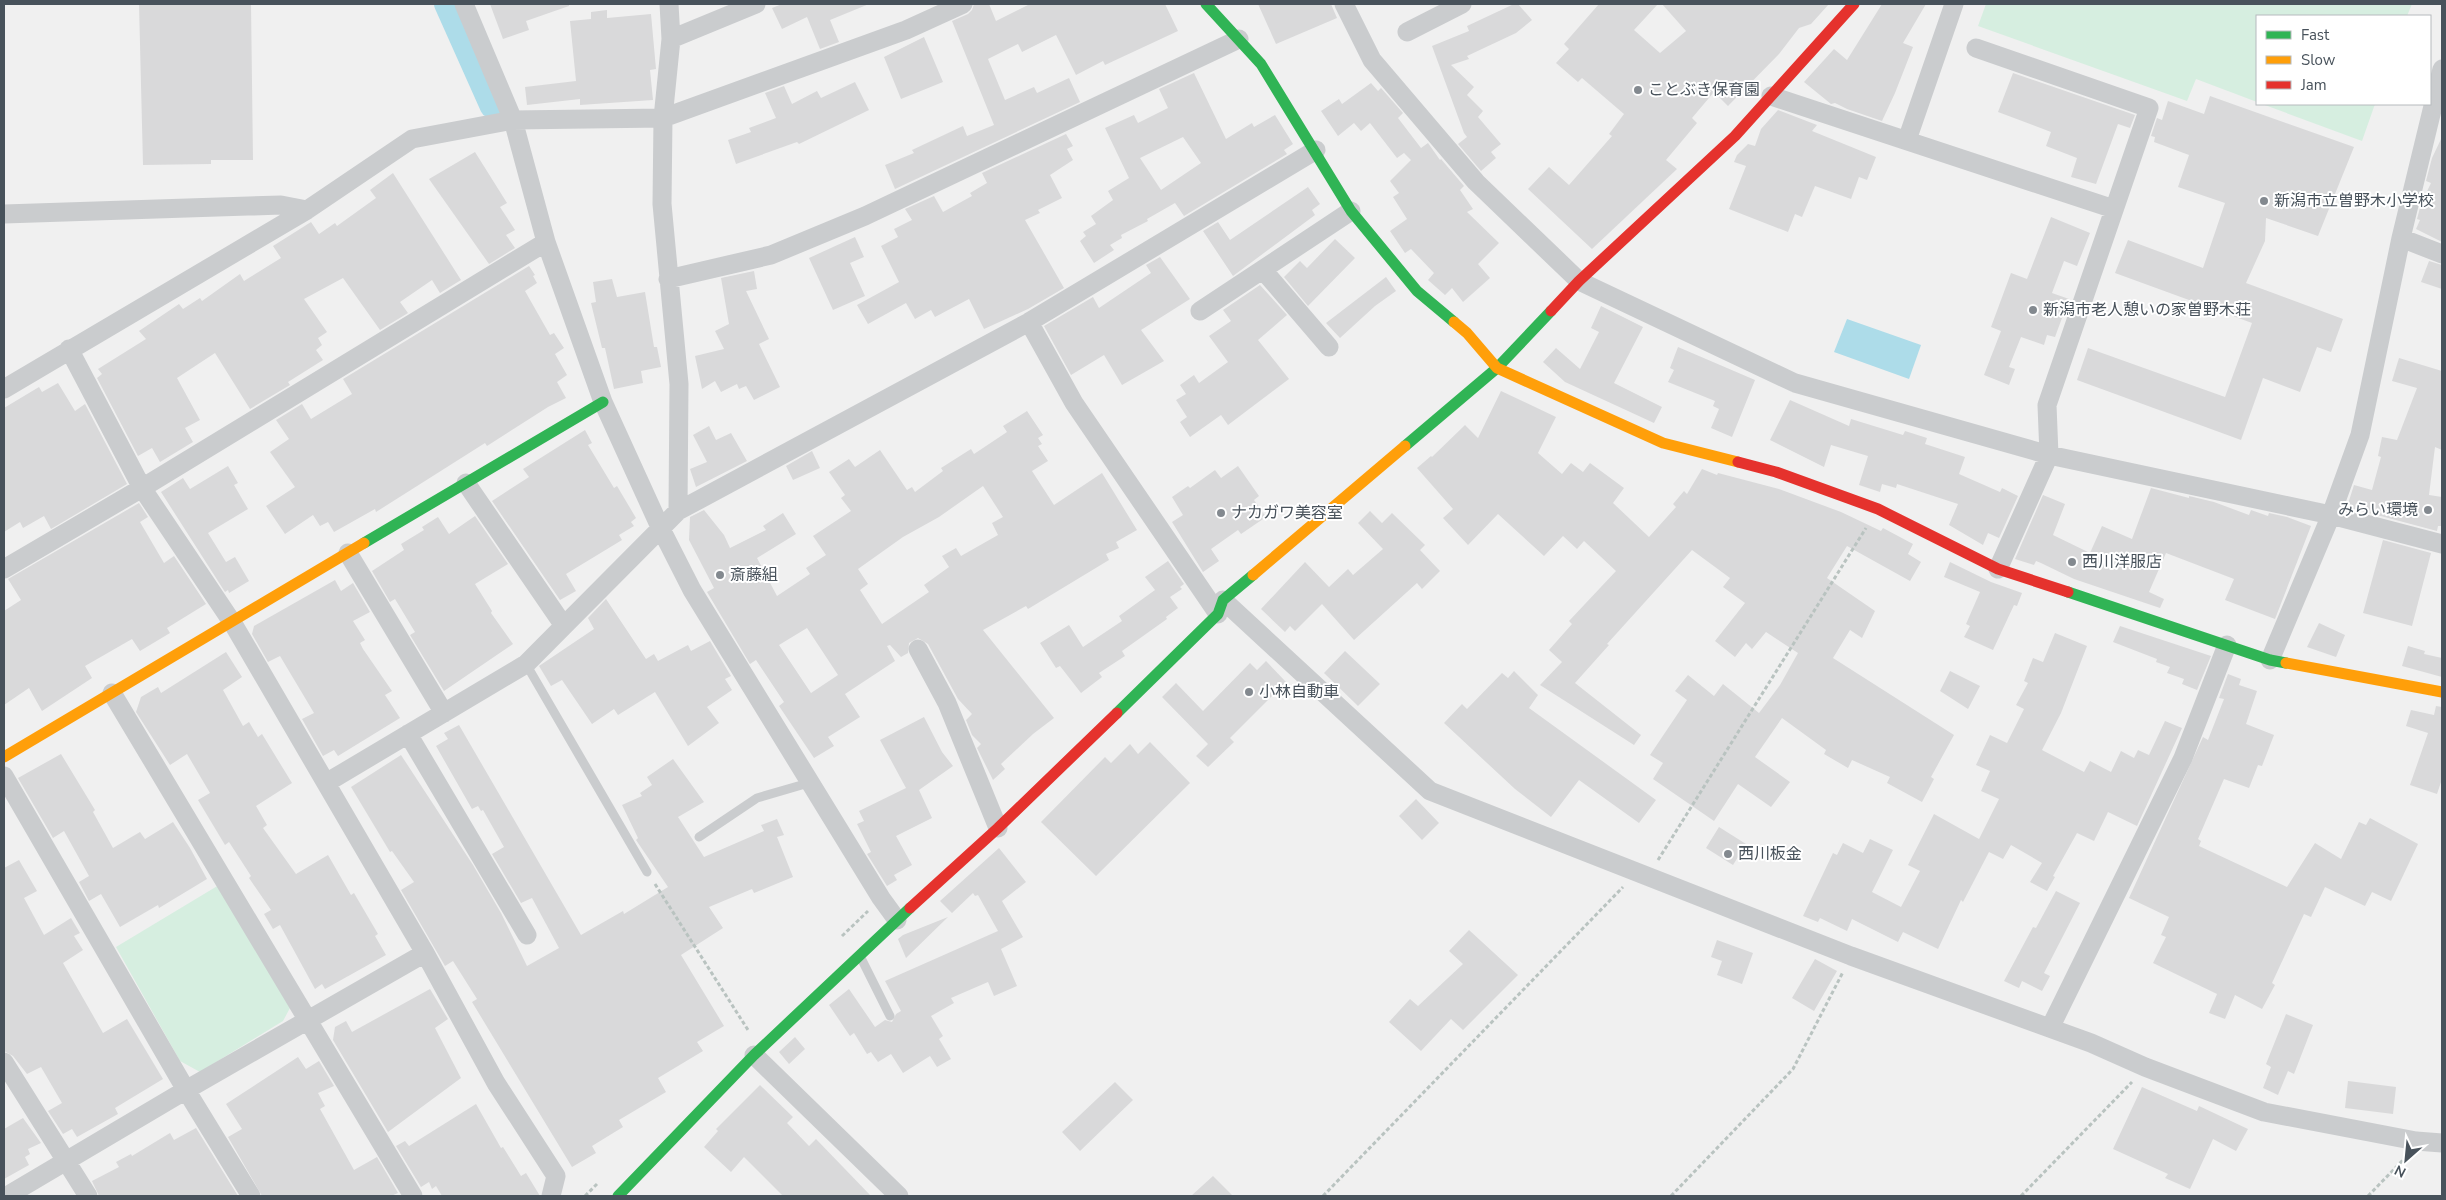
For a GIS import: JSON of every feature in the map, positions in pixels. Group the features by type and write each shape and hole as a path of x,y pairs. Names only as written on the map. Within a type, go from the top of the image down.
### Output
{"street":[{"path":"464,4 513,120 546,242 602,402 660,527 692,590 812,782 881,898 897,920"},
{"path":"669,4 671,40 663,118 662,204 679,384 678,510"},
{"path":"671,40 756,4"},
{"path":"4,389 307,210 412,139 513,120 663,118 906,30 963,4"},
{"path":"1206,4 1262,64 1316,150 1351,211 1417,291 1467,333 1497,368 1663,444 1776,472 1878,509 1998,569 2270,660 2442,692"},
{"path":"1344,4 1372,60 1476,182 1579,281 1795,383 2049,454 2331,515 2442,544"},
{"path":"1407,32 1462,4"},
{"path":"618,1196 754,1055 998,828 1220,607 1497,368 1579,281 1735,136 1854,4"},
{"path":"1907,140 1954,4"},
{"path":"668,279 771,255 865,216 1239,39"},
{"path":"1976,48 2148,108 2047,405 2049,454 1998,569"},
{"path":"2270,660 2331,515 2360,435 2401,238 2442,69"},
{"path":"1771,96 2114,208"},
{"path":"326,783 526,664 678,510 1028,322 1316,150"},
{"path":"4,214 281,205 307,210"},
{"path":"1200,310 1351,211"},
{"path":"2401,238 2442,254"},
{"path":"4,569 142,488 546,242"},
{"path":"1263,270 1329,346"},
{"path":"1028,322 1074,403 1220,607 1430,791 1851,956 2050,1028 2145,1067 2264,1112 2416,1141 2442,1144"},
{"path":"69,349 142,488 232,622 425,953 496,1083 556,1176 551,1196"},
{"path":"4,757 602,402"},
{"path":"466,483 564,626"},
{"path":"348,553 444,713"},
{"path":"2050,1028 2183,758 2227,645"},
{"path":"918,649 947,703 998,828"},
{"path":"112,693 413,1196"},
{"path":"408,734 527,935"},
{"path":"4,776 186,1090 251,1196"},
{"path":"7,1196 186,1090 310,1021 425,953"},
{"path":"754,1055 899,1196"},
{"path":"4,1062 88,1196"}],"lane":[{"path":"526,664 647,872"},
{"path":"699,837 757,798 812,782"},
{"path":"860,956 890,1016"}],"path":[{"path":"1323,1196 1624,886 1648,876 1878,509"},
{"path":"647,872 748,1029"},
{"path":"1671,1196 1793,1069 1851,956"},
{"path":"2020,1196 2145,1067"},
{"path":"2368,1196 2410,1153 2416,1141"}],"green space":[{"path":"1986,4 2412,4 2407,15 2256,15 2256,102 2196,79 2187,101 1978,26"},
{"path":"2265,105 2375,105 2362,141"},
{"path":"219,885 290,1008 283,1021 200,1072 180,1061 116,947"}],"water":[{"path":"1847,319 1921,345 1909,379 1834,352"}],"building":[{"path":"139,4 251,4 253,160 211,160 211,164 143,165"},
{"path":"490,4 569,4 569,6 526,21 529,30 503,39"},
{"path":"782,4 869,4 830,20 839,42 820,49 807,17 782,29 772,8"},
{"path":"974,4 989,4 996,21 1030,4 1165,4 1178,31 1105,65 1103,61 1076,75 1056,35 1022,52 1018,44 988,59 1005,100 1034,87 1037,93 1069,78 1080,102 895,189 885,165 914,153 912,150 963,126 967,136 994,125 952,21 968,14"},
{"path":"1258,4 1331,4 1337,18 1276,44"},
{"path":"1514,4 1518,4 1532,20 1516,33 1467,56 1469,59 1451,65 1474,87 1467,95 1483,111 1478,117 1501,144 1491,152 1496,158 1481,171 1458,144 1467,137 1432,46 1469,31 1467,26"},
{"path":"1599,4 1658,4 1634,30 1660,53 1686,31 1662,4 1829,4 1811,24 1799,28 1779,54 1728,106 1714,92 1692,118 1697,123 1666,160 1677,169 1592,249 1528,189 1549,167 1569,185 1612,136 1609,134 1624,114 1582,78 1578,82 1556,63 1569,49 1564,44"},
{"path":"1882,4 1926,4 1903,43 1913,47 1882,121 1835,103 1831,104 1804,82 1834,49 1847,60"},
{"path":"607,10 607,18 651,14 656,69 650,70 653,100 580,105 580,99 527,105 525,87 576,81 570,21 591,19 591,12"},
{"path":"924,37 943,82 901,99 884,57"},
{"path":"1194,73 1226,139 1252,123 1254,127 1275,115 1293,144 1284,150 1287,154 1184,216 1175,203 1147,219 1148,221 1121,235 1122,238 1110,245 1114,250 1094,263 1080,241 1086,236 1083,232 1096,224 1091,216 1113,200 1108,191 1129,178 1105,128 1134,115 1138,123 1168,108 1159,89","holes":["1183,137 1201,163 1161,190 1140,158"]},
{"path":"2013,73 2135,115 2130,128 2118,124 2096,184 2071,177 2077,158 2046,146 2051,132 1998,112"},
{"path":"855,82 869,110 799,144 797,142 736,164 728,140 751,132 749,128 776,118 765,93 784,86 792,104 817,91 821,98"},
{"path":"1371,83 1378,91 1381,88 1403,113 1398,118 1421,148 1428,143 1440,160 1464,186 1460,190 1473,209 1467,212 1499,243 1478,264 1490,278 1463,302 1452,288 1445,295 1428,280 1434,273 1411,249 1405,253 1390,231 1407,219 1393,197 1399,193 1390,181 1411,160 1404,153 1397,158 1370,123 1361,131 1354,123 1338,136 1321,111 1339,99 1342,104"},
{"path":"2210,96 2354,147 2318,236 2266,218 2265,241 2246,283 2343,319 2331,352 2317,347 2300,392 2263,378 2241,440 2077,380 2088,348 2225,397 2252,323 2115,273 2128,240 2203,268 2225,203 2178,187 2189,155 2154,142 2155,137 2151,136 2157,118 2162,120 2168,101 2204,114"},
{"path":"1778,110 1817,125 1812,131 1876,157 1867,180 1859,177 1851,199 1815,186 1802,217 1795,214 1788,232 1729,209 1746,166 1734,162 1737,155 1748,144 1755,146 1761,129"},
{"path":"1066,134 1073,146 1067,149 1073,160 1050,175 1062,198 1038,210 1040,213 1025,220 1064,288 1028,309 984,329 969,299 935,317 931,310 915,319 906,303 868,324 857,305 899,282 881,246 898,237 894,229 912,220 905,209 934,196 943,212 972,196 970,193 987,183 982,173"},
{"path":"2442,137 2442,242 2416,229 2420,220 2417,219 2421,204 2431,183 2426,181 2432,158"},
{"path":"475,152 507,203 500,207 515,230 506,235 515,248 489,264 429,179"},
{"path":"393,173 461,280 440,293 432,280 400,302 408,313 380,330 343,278 304,299 327,332 318,338 322,345 316,350 323,360 288,382 290,385 250,409 215,353 177,378 200,420 185,428 193,442 160,462 152,448 138,456 97,378 102,374 98,369 146,339 139,331 179,304 183,309 200,298 202,301 240,274 244,281 281,258 273,246 311,222 319,234 335,223 337,226 376,198 370,190"},
{"path":"1308,187 1320,204 1312,210 1315,215 1233,276 1203,231 1218,222 1230,240"},
{"path":"2051,217 2090,233 2077,266 2064,261 2052,293 2069,299 2055,337 2047,335 2044,345 2021,337 2009,367 2015,369 2009,385 1984,375 2001,331 1991,327 2011,273 2027,279"},
{"path":"855,237 864,257 850,263 865,296 833,310 809,258"},
{"path":"1335,239 1355,258 1308,306 1284,277 1300,261 1307,268"},
{"path":"1160,257 1190,299 1141,330 1164,361 1122,385 1104,355 1071,375 1044,326 1093,297 1099,308 1151,273 1146,265"},
{"path":"2429,261 2442,265 2442,289 2421,282"},
{"path":"529,266 535,275 533,276 537,283 525,291 550,335 554,333 564,348 555,354 567,375 557,382 566,398 548,407 487,446 485,443 376,512 375,509 334,532 328,522 320,526 313,515 285,534 266,506 295,487 270,452 289,439 276,420 302,404 311,419 352,394 343,379"},
{"path":"754,271 757,289 746,291 769,339 759,344 780,387 754,400 746,386 739,389 737,384 721,392 715,381 702,389 695,356 724,349 715,331 729,324 721,278"},
{"path":"1386,277 1396,291 1375,306 1340,338 1326,323"},
{"path":"612,279 617,297 645,292 654,347 657,347 661,367 641,371 643,383 614,389 605,348 602,348 591,303 596,302 593,282"},
{"path":"1260,285 1287,315 1258,340 1289,379 1228,425 1221,415 1190,437 1180,422 1187,417 1176,400 1186,394 1180,385 1194,375 1199,383 1228,362 1209,336 1231,321 1223,310"},
{"path":"1601,306 1643,327 1614,383 1662,407 1654,423 1565,382 1543,362 1556,348 1580,369 1599,332 1591,328"},
{"path":"1678,347 1755,380 1732,437 1711,428 1719,409 1713,406 1715,401 1668,382 1674,370 1670,368"},
{"path":"2399,358 2442,371 2442,450 2435,447 2429,495 2442,497 2442,526 2438,526 2437,531 2347,507 2354,485 2372,490 2381,457 2378,456 2382,437 2397,440 2417,388 2392,381"},
{"path":"58,383 75,411 85,404 127,484 51,529 44,516 23,528 20,522 4,532 4,408 39,387 42,392"},
{"path":"1501,391 1556,417 1538,453 1562,474 1571,463 1583,472 1590,463 1624,488 1613,503 1649,537 1676,507 1673,504 1684,491 1687,494 1702,469 1717,475 1718,473 1779,489 1841,512 1881,531 1883,528 1913,544 1908,554 1921,562 1910,581 1847,546 1827,578 1875,611 1862,638 1850,630 1833,658 1954,735 1931,777 1934,779 1922,802 1887,783 1890,777 1852,760 1848,768 1824,754 1826,750 1782,718 1755,757 1790,782 1771,807 1738,784 1714,821 1653,779 1663,763 1650,755 1687,700 1675,691 1688,675 1714,696 1723,684 1759,713 1780,685 1798,653 1766,632 1752,649 1746,643 1735,657 1715,641 1745,603 1723,587 1730,578 1692,550 1607,644 1609,645 1575,683 1641,735 1634,745 1540,685 1562,662 1549,650 1572,624 1569,621 1616,571 1584,541 1577,549 1563,536 1544,556 1498,514 1468,545 1443,518 1453,509 1417,468 1432,457 1465,425 1478,438"},
{"path":"1790,400 1849,426 1851,419 1903,435 1905,431 1927,438 1925,444 1965,457 1959,474 2000,492 2002,488 2018,496 1999,538 1988,533 1983,545 1949,525 1958,504 1897,484 1896,488 1882,484 1880,492 1859,485 1868,456 1831,445 1824,467 1770,440"},
{"path":"1027,411 1043,435 1038,438 1042,444 1038,446 1048,461 1032,471 1054,505 1102,473 1137,530 1116,542 1119,548 1106,554 1109,560 1028,609 1026,606 983,630 1054,718 1033,734 1001,764 1005,769 993,780 977,748 981,744 972,735 966,720 972,714 958,699 928,644 918,638 909,643 908,653 901,657 890,645 887,646 895,661 845,694 860,717 828,737 834,746 814,758 779,706 784,702 756,660 750,664 707,592 714,588 689,540 690,517 704,510 724,535 730,548 766,530 763,526 783,513 796,534 757,558 777,596 810,574 806,568 826,555 813,536 851,511 841,498 845,495 829,472 849,459 855,467 880,450 907,490 912,487 915,492 943,471 941,468 971,449 974,454 1007,432 1003,426","holes":["983,486 1003,517 992,523 998,535 961,556 956,548 942,556 949,567 924,585 929,592 882,624 860,590 868,584 858,569 903,537 939,517","807,628 838,675 811,693 779,645"]},
{"path":"709,426 716,440 731,433 747,461 696,487 690,469 707,462 693,435"},
{"path":"585,430 592,443 588,445 614,488 617,486 636,518 631,522 634,526 619,535 622,540 566,574 576,591 560,600 492,501 529,477 523,469"},
{"path":"812,451 820,468 793,480 786,466"},
{"path":"228,466 238,483 234,485 248,509 208,533 226,562 235,557 249,581 229,593 228,590 225,592 161,492 183,478 190,489"},
{"path":"1238,466 1259,496 1254,500 1266,517 1241,534 1238,530 1211,549 1219,561 1203,572 1172,522 1183,515 1172,497 1188,486 1190,488 1215,470 1221,478"},
{"path":"2151,488 2189,498 2189,496 2214,502 2249,515 2251,510 2268,516 2269,513 2287,517 2311,526 2275,619 2225,600 2234,579 2166,553 2149,592 2164,599 2160,608 2074,579 2036,561 2034,565 2015,559 2043,495 2065,504 2053,535 2090,553 2102,526 2132,539"},
{"path":"139,503 148,517 140,522 164,563 174,556 206,604 167,628 170,633 140,651 132,639 85,666 92,678 42,711 29,688 4,705 4,611 21,600 8,579"},
{"path":"1370,511 1382,523 1392,513 1425,545 1420,550 1440,571 1422,589 1417,583 1354,640 1322,604 1295,631 1290,626 1285,632 1261,609 1305,562 1329,587 1348,569 1353,575 1383,549 1358,523"},
{"path":"475,516 508,564 475,584 492,611 491,613 513,644 444,691 410,635 415,632 395,599 390,602 372,571 404,550 401,544 424,530 422,527 438,517 449,534"},
{"path":"2383,540 2431,553 2412,626 2363,613"},
{"path":"1168,561 1184,584 1180,587 1182,589 1170,597 1178,608 1166,617 1167,619 1122,651 1125,656 1099,673 1102,677 1081,693 1060,666 1056,668 1040,643 1069,625 1083,647 1122,621 1119,616 1155,590 1145,577"},
{"path":"1950,562 1991,582 2022,593 2017,606 2014,605 1993,650 1964,637 1970,626 1966,624 1980,592 1944,577"},
{"path":"335,580 341,591 353,583 370,612 353,621 365,640 360,643 363,649 392,691 385,695 400,718 338,756 334,750 323,756 302,719 314,713 280,656 268,662 252,634 254,626"},
{"path":"606,599 646,659 654,654 658,661 688,645 691,651 710,641 731,676 725,679 732,690 707,707 719,723 688,746 655,692 618,715 614,709 592,724 562,680 551,686 539,666 594,629 588,618"},
{"path":"2319,623 2345,635 2336,657 2307,647"},
{"path":"2120,626 2211,656 2197,690 2182,684 2184,679 2167,673 2170,667 2156,662 2157,659 2113,642"},
{"path":"2055,633 2087,646 2061,713 2042,750 2084,772 2090,761 2111,772 2121,751 2134,758 2138,750 2149,755 2165,721 2182,728 2137,826 2108,812 2094,841 2077,833 2053,876 2055,877 2047,891 2030,882 2042,863 2011,845 2003,859 1989,852 1963,902 1961,900 1938,949 1903,932 1898,942 1852,919 1847,931 1820,918 1818,922 1803,916 1833,853 1837,855 1843,843 1863,853 1870,839 1893,850 1872,892 1901,907 1920,871 1908,865 1934,814 1979,839 1999,799 1981,791 1990,771 1976,765 1990,735 2007,743 2024,709 2016,705 2028,683 2024,681 2033,658 2043,662"},
{"path":"2408,646 2425,651 2424,654 2442,658 2442,677 2402,666"},
{"path":"1345,651 1380,684 1358,706 1324,673"},
{"path":"226,652 242,677 223,690 243,726 249,722 258,737 262,734 292,783 256,806 267,825 263,828 296,874 328,855 351,895 354,893 378,934 375,936 386,955 325,989 322,984 315,989 280,925 273,929 264,914 271,910 249,878 251,876 229,842 225,845 198,800 210,793 187,754 170,765 136,712 141,697 158,687 161,693"},
{"path":"1266,661 1286,682 1230,738 1234,742 1208,767 1196,756 1208,744 1162,697 1176,683 1203,711 1250,663 1257,670"},
{"path":"1514,671 1538,695 1529,708 1656,800 1639,823 1579,780 1551,817 1515,789 1444,723 1462,704 1467,709 1502,673 1508,678"},
{"path":"1950,671 1980,686 1968,709 1940,691"},
{"path":"2228,674 2241,679 2239,685 2257,691 2246,724 2274,735 2262,766 2258,765 2249,788 2224,779 2198,839 2201,841 2199,846 2287,887 2315,843 2341,859 2359,822 2366,825 2370,818 2418,844 2391,901 2372,892 2365,906 2325,887 2311,917 2304,914 2272,983 2275,985 2262,1009 2235,995 2225,1019 2209,1013 2217,994 2153,963 2166,937 2161,935 2169,917 2129,898 2203,737 2208,740 2224,699 2219,698"},
{"path":"2436,706 2442,707 2442,779 2437,794 2410,785 2428,733 2406,726 2411,710 2434,715"},
{"path":"924,717 942,752 953,766 919,790 932,818 896,836 912,865 894,875 897,880 887,886 867,854 871,852 857,824 864,821 859,811 906,788 880,740"},
{"path":"459,725 581,935 623,911 624,914 668,887 636,840 638,838 622,805 642,796 640,793 652,785 647,777 673,759 704,802 678,817 704,857 764,831 761,825 777,819 784,835 777,837 793,877 754,893 752,889 709,907 723,928 681,955 724,1026 697,1042 703,1051 658,1078 666,1092 619,1120 623,1127 592,1146 596,1153 572,1167 472,1002 477,999 453,961 445,966 401,890 414,882 392,851 390,852 351,787 401,755 473,865 501,913 527,966 559,948 532,898 521,903 492,854 504,847 483,810 481,811 478,806 472,809 436,746 448,739 444,733"},
{"path":"1150,742 1190,783 1096,876 1041,822 1105,757 1111,763 1130,744 1138,754"},
{"path":"61,754 95,810 93,812 113,848 140,832 145,839 173,822 207,879 159,908 158,905 120,927 101,894 89,901 79,882 89,876 64,831 53,838 18,778"},
{"path":"1416,799 1439,823 1422,840 1399,816"},
{"name":"西川板金","path":"1719,827 1746,844 1733,865 1706,848"},
{"path":"999,848 1026,882 1002,901 1023,937 1001,949 1017,986 994,996 988,982 951,998 954,1003 931,1016 943,1036 939,1039 951,1059 937,1067 930,1056 903,1073 891,1054 878,1062 871,1052 867,1054 854,1033 850,1036 829,1005 849,989 875,1027 885,1020 892,1022 896,1014 901,1011 885,981 998,931 978,895 975,896 973,893 952,913 940,901"},
{"path":"19,860 37,891 24,898 44,935 71,918 80,933 74,936 83,950 63,963 103,1033 127,1019 163,1079 115,1108 118,1114 77,1137 72,1129 63,1134 48,1111 62,1103 41,1067 27,1074 13,1056 4,1051 4,868"},
{"path":"2056,891 2080,903 2044,973 2050,976 2042,991 2022,981 2019,988 2004,981 2033,927 2036,928"},
{"path":"948,917 906,958 898,939 903,935"},
{"path":"1469,930 1518,975 1463,1030 1451,1019 1421,1051 1389,1022 1410,999 1418,1006 1463,964 1449,951"},
{"path":"1717,940 1753,953 1742,984 1717,975 1722,961 1711,957"},
{"path":"1815,959 1837,971 1814,1011 1792,998"},
{"path":"430,989 448,1019 435,1028 461,1078 388,1132 333,1040 335,1027 346,1021 352,1032"},
{"path":"2286,1014 2313,1025 2294,1074 2288,1071 2278,1095 2263,1088 2271,1067 2266,1064"},
{"path":"795,1037 805,1049 789,1064 779,1052"},
{"path":"298,1057 306,1069 319,1061 334,1086 318,1093 325,1106 320,1109 354,1170 377,1157 398,1193 391,1196 262,1196 228,1137 242,1129 226,1104"},
{"path":"2348,1081 2396,1087 2393,1114 2345,1108"},
{"path":"1115,1082 1133,1100 1080,1151 1062,1132"},
{"path":"760,1085 793,1117 787,1123 809,1146 816,1139 871,1196 783,1196 744,1157 731,1172 704,1147 718,1131 716,1129"},
{"path":"2142,1087 2197,1111 2199,1106 2248,1129 2236,1151 2213,1139 2190,1189 2165,1178 2168,1174 2113,1149"},
{"path":"476,1104 501,1148 503,1147 521,1176 526,1173 540,1196 442,1196 436,1186 432,1189 429,1182 421,1187 396,1146 405,1141 409,1146"},
{"path":"23,1118 41,1143 28,1149 30,1154 25,1157 29,1165 4,1179 4,1129"},
{"path":"196,1128 238,1196 99,1196 92,1181 119,1167 116,1162 131,1154 132,1156 170,1133 174,1140"},
{"path":"1213,1176 1233,1196 1191,1196"}],"waterway":[{"path":"445,4 491,107"}],"traffic: fast":[{"path":"1206,4 1261,64 1351,211 1417,291 1454,322"},
{"path":"1405,446 1497,368 1551,311"},
{"path":"364,543 603,402"},
{"path":"1117,713 1218,614 1223,600 1253,575"},
{"path":"2068,592 2270,660 2286,663"},
{"path":"618,1196 754,1055 910,908"}],"traffic: slow":[{"path":"1454,322 1467,333 1497,368 1663,443 1738,462"},
{"path":"1253,575 1405,446"},
{"path":"4,757 364,543"},
{"path":"2286,663 2442,692"}],"traffic: jam":[{"path":"1551,311 1579,281 1735,136 1854,4"},
{"path":"1738,462 1776,472 1878,509 1998,569 2068,592"},
{"path":"910,908 998,828 1117,713"}],"place":[{"name":"ことぶき保育園","path":"1638,90"},
{"name":"新潟市立曽野木小学校","path":"2264,201"},
{"name":"新潟市老人憩いの家曽野木荘","path":"2033,310"},
{"name":"みらい環境","path":"2428,510"},
{"name":"ナカガワ美容室","path":"1221,513"},
{"name":"西川洋服店","path":"2072,562"},
{"name":"斎藤組","path":"720,575"},
{"name":"小林自動車","path":"1249,692"},
{"name":"西川板金","path":"1728,854"}]}
